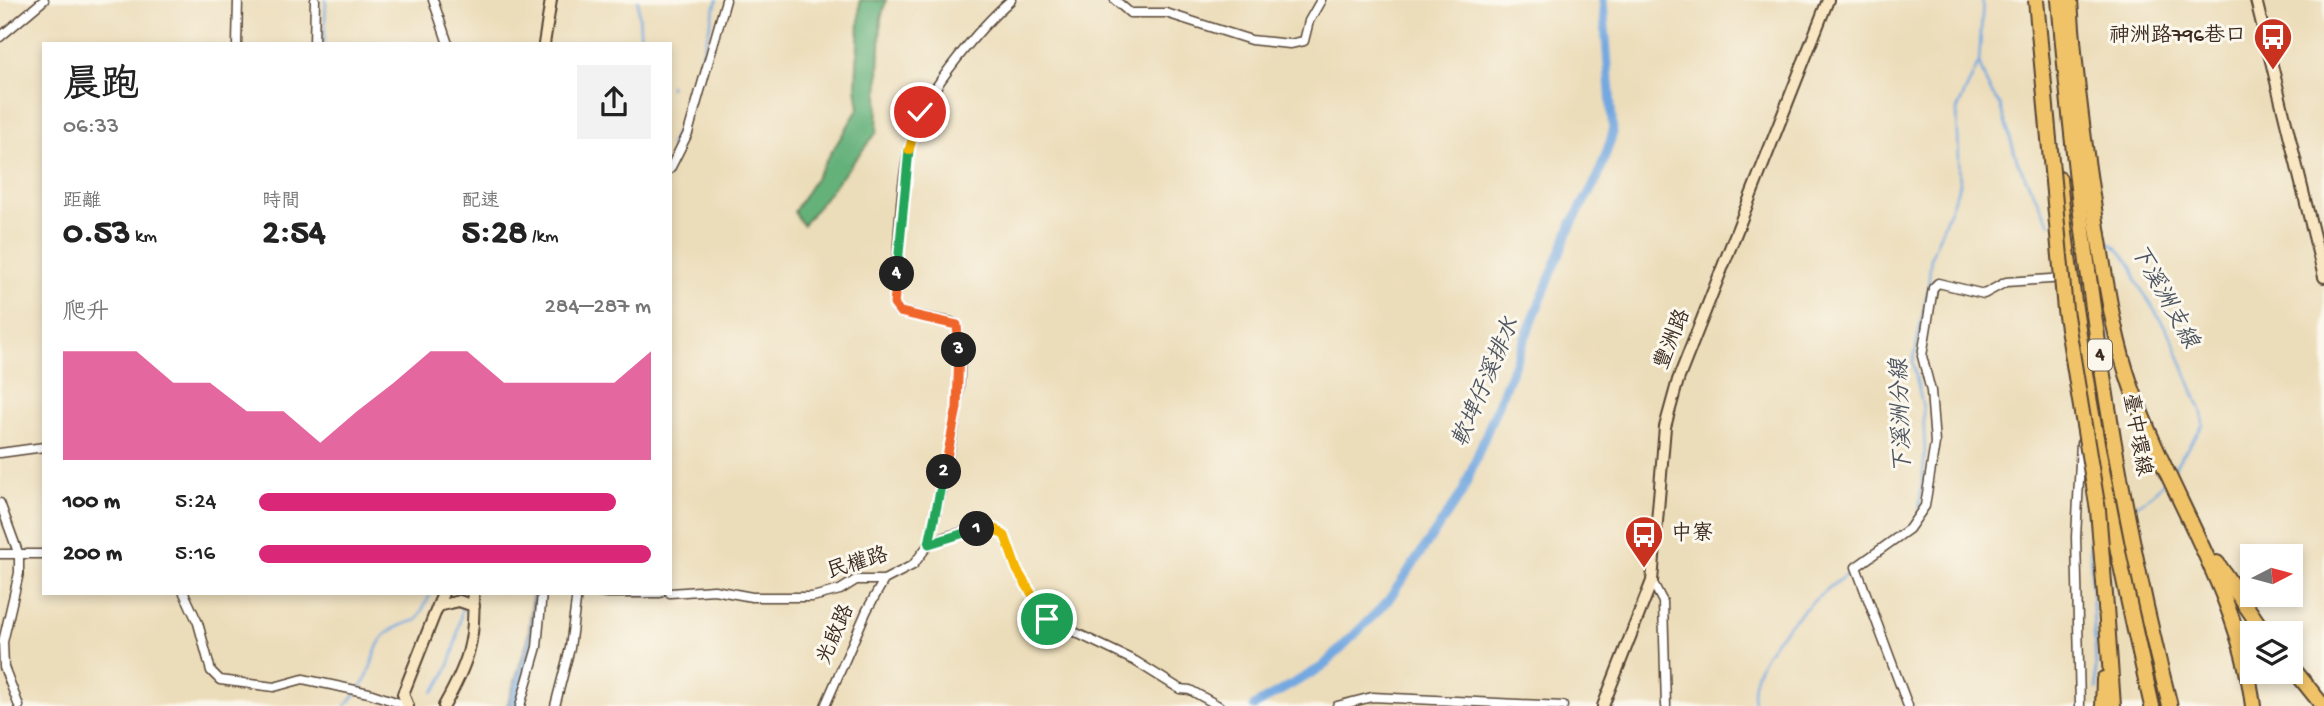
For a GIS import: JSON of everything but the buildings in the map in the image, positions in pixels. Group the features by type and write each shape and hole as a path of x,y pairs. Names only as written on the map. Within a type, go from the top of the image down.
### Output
{"highway":[{"path":"2039,0 2065,310 2098,509 2113,706"},
{"name":"臺中環線","path":"2039,0 2081,345 2120,570 2152,706"},
{"name":"臺中環線","path":"2059,0 2076,185 2099,349 2136,564 2169,706"},
{"path":"2070,0 2089,178 2115,332 2130,386 2153,444 2219,585 2245,653 2253,706"},
{"path":"2187,514 2257,621"},
{"path":"2103,706 2106,607"},
{"path":"2303,681 2323,706"}],"street":[{"path":"0,37 44,0"},
{"path":"237,42 238,0"},
{"path":"314,42 315,0"},
{"path":"433,0 447,42"},
{"path":"544,42 551,0"},
{"path":"672,165 688,133 726,0"},
{"path":"929,544 957,408 959,337 957,325 900,312 894,304 909,147 920,112 983,26 1012,0"},
{"path":"1115,0 1130,13 1166,13 1237,37 1297,44 1304,41 1308,24 1321,0"},
{"name":"豐洲路","path":"1603,706 1652,581 1665,427 1678,380 1828,0"},
{"path":"2039,0 2064,278 2081,429 2077,537 2080,706"},
{"path":"2256,0 2324,277"},
{"path":"1908,706 1856,567 1909,529 1925,506 1935,443 1931,391 1922,356 1933,288 1938,283 1984,294 2006,282 2064,278"},
{"path":"0,453 42,447"},
{"path":"0,503 19,555 19,573 3,642 4,667 19,706"},
{"name":"民權路","path":"672,593 714,590 752,597 812,597 840,590 856,580 884,580 912,565 929,544 947,536 979,528 995,529 1005,536 1017,570 1047,619 1074,634 1103,644 1180,689 1190,690 1219,706"},
{"path":"0,554 42,554"},
{"name":"光啟路","path":"825,706 867,610 884,580"},
{"path":"1652,581 1663,602 1666,706"},
{"path":"185,595 198,623 211,671 220,680 229,684 274,687 303,679 369,693 408,706"},
{"path":"408,706 403,694 442,595"},
{"path":"520,706 537,648 542,595"},
{"path":"555,706 570,648 577,595"},
{"path":"438,606 468,601 472,647 464,669 444,706"},
{"path":"2315,706 2324,696"},
{"path":"1337,706 1372,697 1412,702 1563,706"}],"green space":[{"path":"860,0 886,0 881,19 877,132 803,225 794,212 859,108 856,87"}],"water":[{"path":"533,595 539,595 537,645 517,706 507,706 528,639"}],"waterway":[{"path":"324,42 326,0"},
{"path":"638,0 641,42"},
{"path":"672,142 686,112 717,0"},
{"name":"軟埤仔溪排水","path":"1254,706 1322,667 1387,602 1462,493 1572,223 1598,177 1613,133 1603,0"},
{"name":"下溪洲支線","path":"1983,0 1979,63 1987,85 2000,106 2018,163 2050,224"},
{"name":"下溪洲分線","path":"1919,509 1925,454 1923,408 1913,363 1928,288 1931,257 1960,184 1957,110 1978,64"},
{"name":"下溪洲支線","path":"2103,240 2115,246 2129,262 2136,281 2172,338 2202,413 2203,425 2171,472"},
{"name":"下溪洲支線","path":"2130,509 2150,497 2165,480"},
{"name":"下溪洲支線","path":"2093,539 2090,545 2097,689"},
{"name":"下溪洲分線","path":"1755,706 1754,687 1759,667 1771,648 1803,610 1854,569"},
{"path":"361,688 382,638 389,632 417,620 430,595"},
{"path":"433,692 450,663 462,607"},
{"path":"345,706 357,693"}],"place":[{"name":"神洲路796巷口","path":"2273,71"},
{"name":"中寮","path":"1644,569"}],"route":[{"path":"920,112 909,147 894,304 900,312 957,325 959,337 957,408 929,544 947,536 979,528 995,529 1005,536 1017,570 1047,619"}]}
